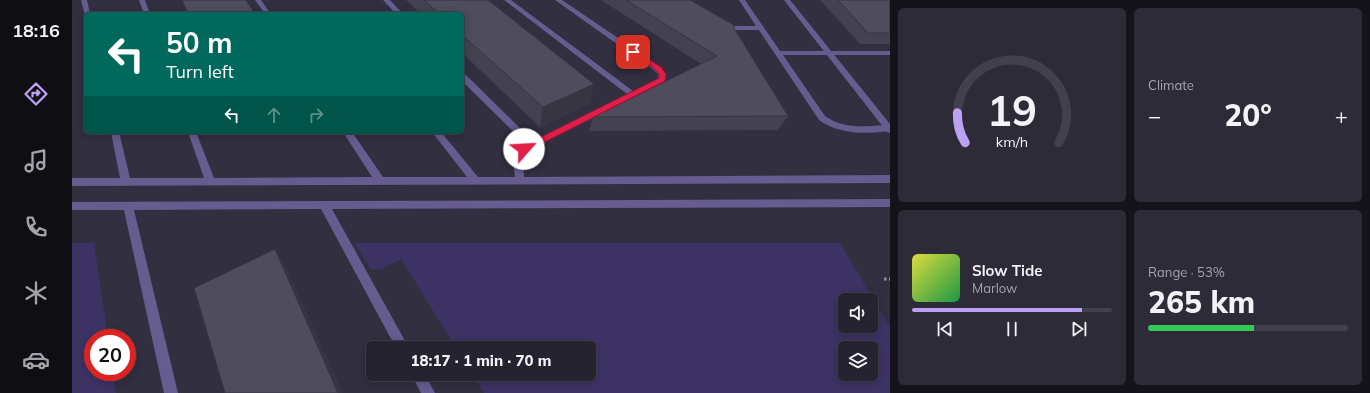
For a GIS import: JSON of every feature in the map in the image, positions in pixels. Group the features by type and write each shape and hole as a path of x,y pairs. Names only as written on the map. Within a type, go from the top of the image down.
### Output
{"street":[{"path":"84,0 87,12"},
{"path":"142,0 146,12"},
{"path":"258,0 267,12"},
{"path":"386,0 398,12"},
{"path":"507,0 632,95"},
{"path":"520,180 518,154 532,145 662,80 662,74 658,69 558,0"},
{"path":"742,0 822,118 829,124 838,128 889,129"},
{"path":"786,0 889,129"},
{"path":"718,23 730,28 761,28"},
{"path":"779,54 890,53"},
{"path":"464,78 532,145"},
{"path":"115,134 126,182"},
{"path":"193,134 210,181"},
{"path":"348,134 380,181"},
{"path":"438,134 476,181"},
{"path":"72,182 890,179"},
{"path":"72,206 890,203"},
{"path":"324,205 399,341"},
{"path":"128,206 171,393"},
{"path":"422,381 428,393"}],"path":[{"path":"884,279 890,279"}],"shaded area":[{"path":"72,243 94,243 107,329 84,329 84,381 114,381 116,393 72,393"},
{"path":"355,243 840,243 870,293 838,293 838,333 878,333 878,307 890,327 890,393 484,393 476,381 596,381 596,341 452,341 401,259 381,269 370,269"}],"building":[{"path":"182,0 246,0 254,12 187,12"},
{"path":"424,0 488,0 594,84 543,107 464,37 464,12 437,12"},
{"path":"626,0 690,0 734,25 734,28 788,116 593,117 717,56"},
{"path":"838,0 890,0 890,33 868,33"},
{"path":"275,249 338,393 225,393 194,288"}],"route":[{"path":"524,149 662,80 662,74 658,69 633,52"}]}
